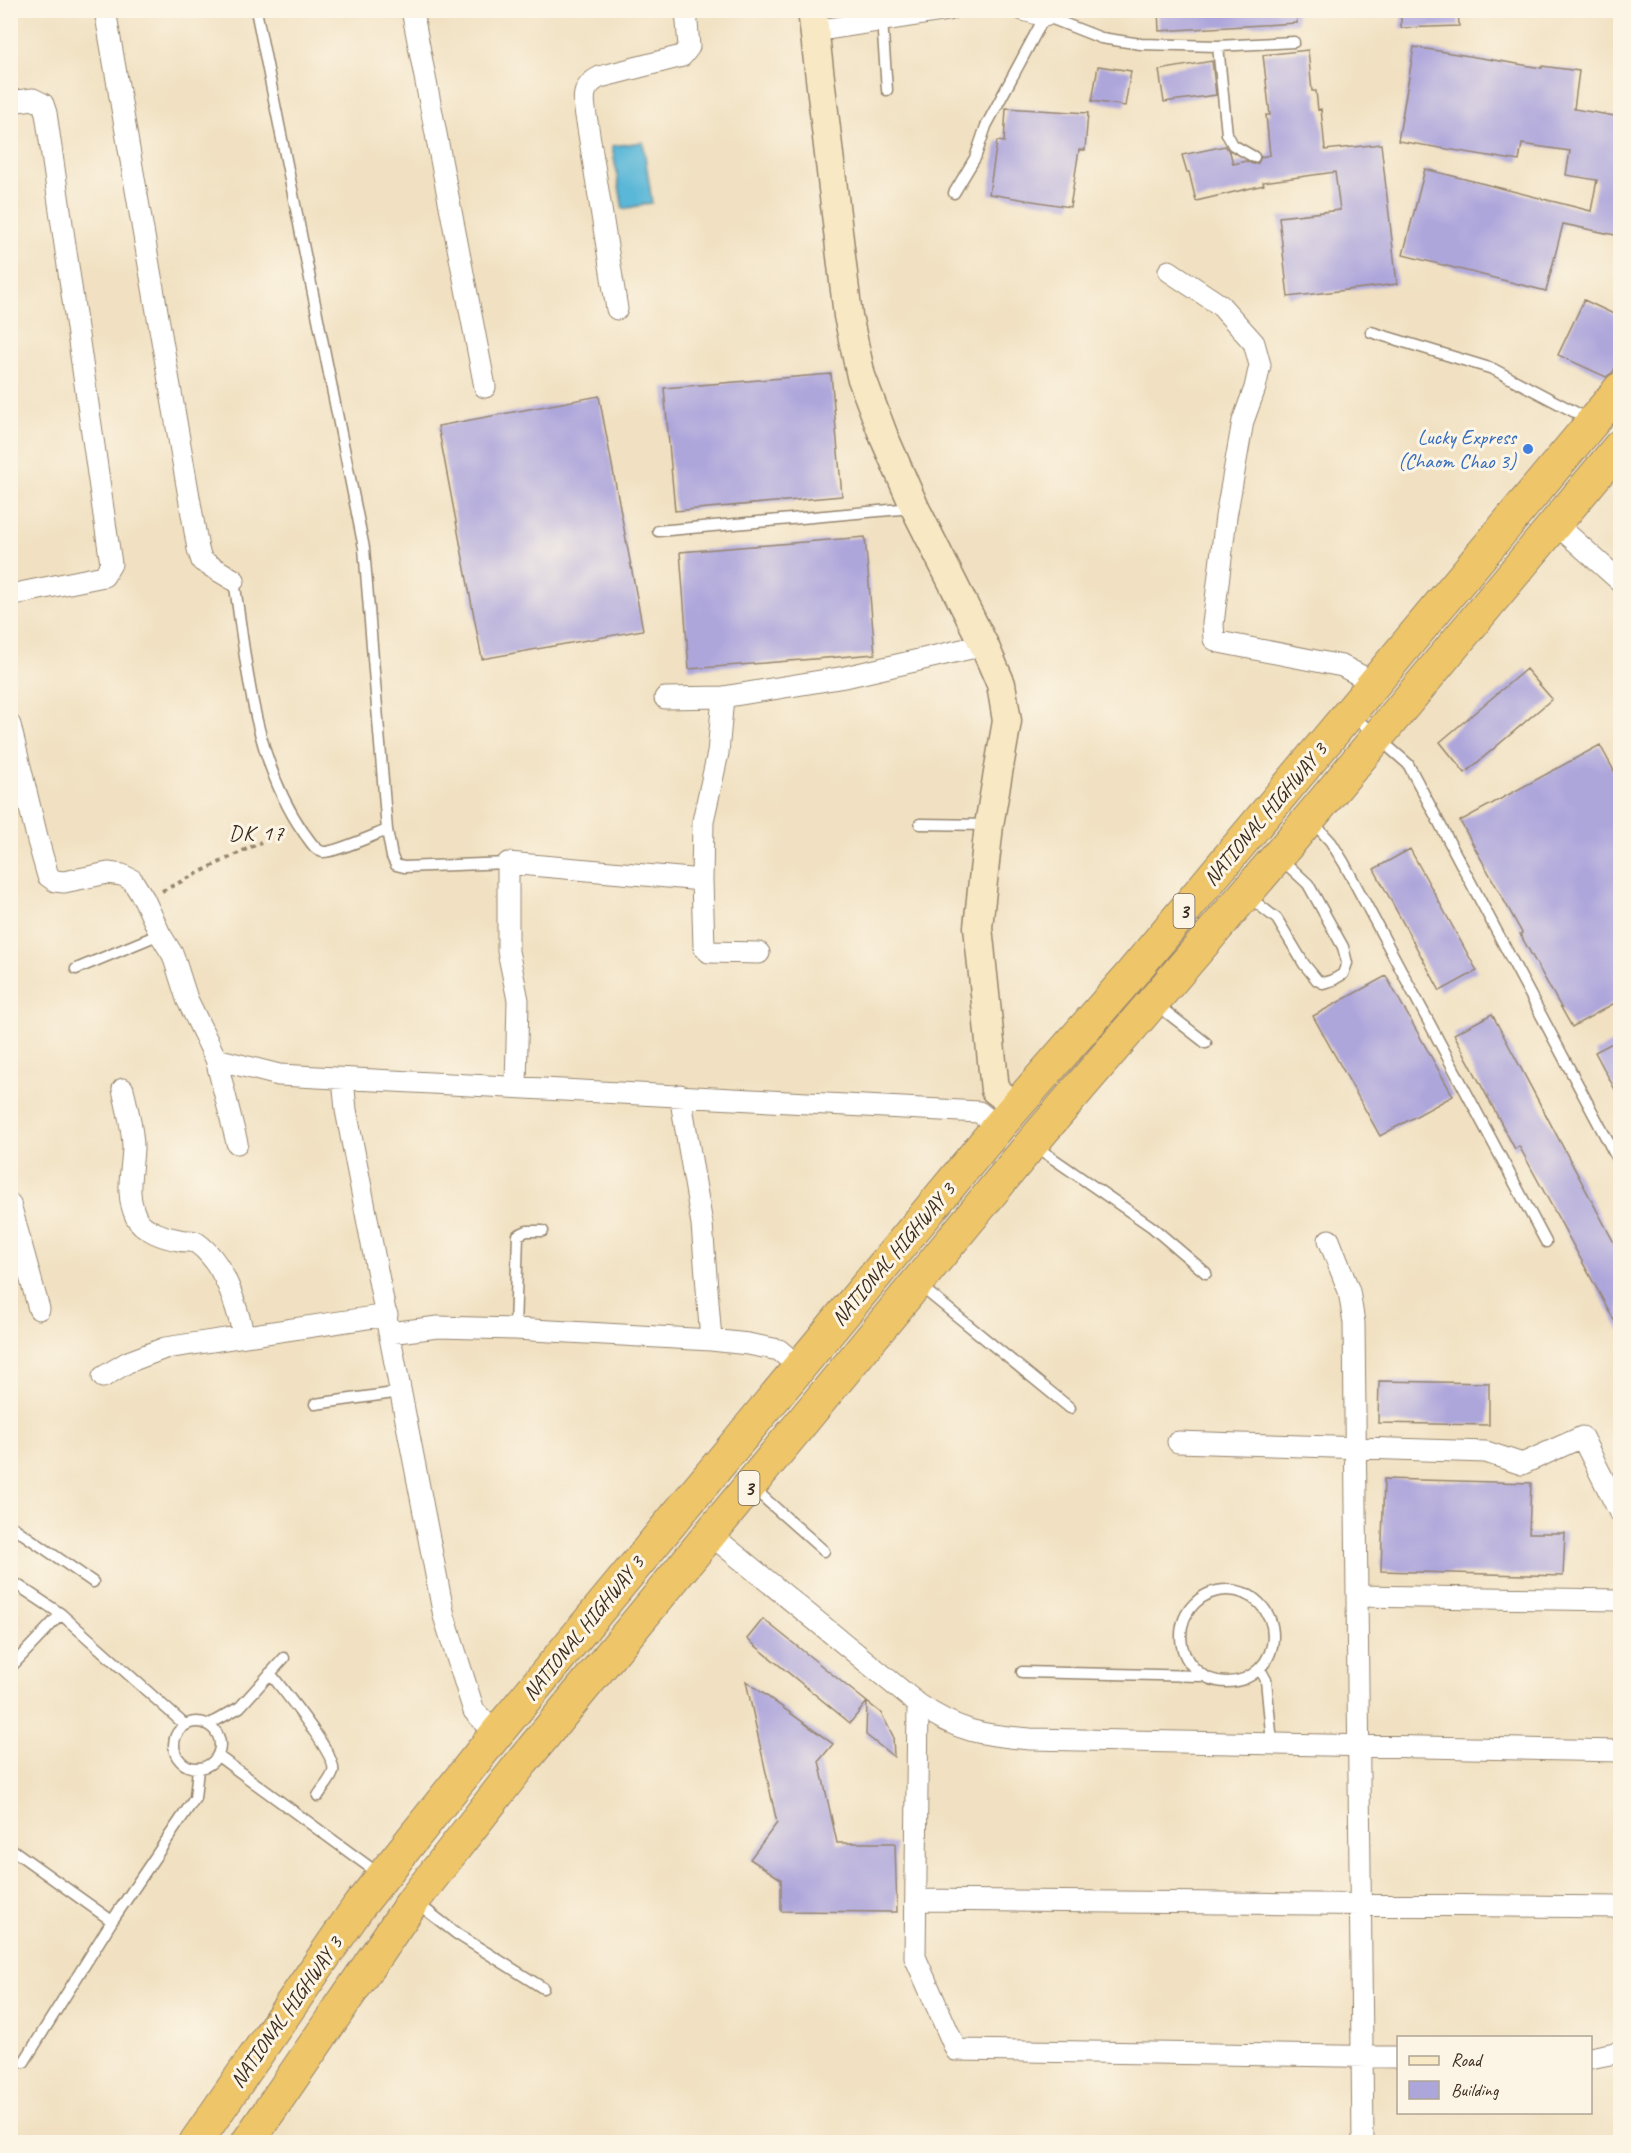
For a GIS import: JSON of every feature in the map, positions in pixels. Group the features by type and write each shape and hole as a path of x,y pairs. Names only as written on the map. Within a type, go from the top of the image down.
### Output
{"highway":[{"name":"NATIONAL HIGHWAY 3","path":"196,2142 381,1876 799,1367 997,1109 1128,978 1620,388"},
{"name":"NATIONAL HIGHWAY 3","path":"248,2142 413,1901 523,1761 1032,1143 1379,738 1620,446"}],"street":[{"path":"105,10 198,549 202,561 234,580"},
{"path":"412,10 485,387"},
{"path":"617,309 588,128 586,87 600,77 682,56 689,47 686,10"},
{"path":"216,1059 279,1075 997,1109 978,927 989,825 1008,721 1001,684 984,645 915,508 884,437 861,376 848,316 814,21 882,20 949,10"},
{"path":"1023,10 1046,13"},
{"path":"10,102 33,99 43,104 46,113 111,564 104,576 10,595"},
{"path":"1169,271 1220,305 1254,343 1260,365 1255,388 1243,421 1226,517 1213,624 1214,639 1219,642 1342,666 1375,682"},
{"path":"1556,524 1620,581"},
{"path":"665,698 723,697 845,677 984,645"},
{"path":"723,697 718,753 703,820 704,947 709,952 759,953"},
{"path":"10,726 48,876 55,881 64,882 108,873 122,875 132,880 173,955 187,999 216,1059 237,1143"},
{"path":"516,1087 518,1000 508,951 508,863 702,880"},
{"path":"343,1079 345,1110 444,1616 474,1711 496,1734"},
{"path":"123,1089 132,1140 129,1195 136,1219 154,1232 178,1240 195,1242 212,1258 234,1298 244,1336"},
{"path":"680,1095 702,1224 711,1340"},
{"path":"10,1204 39,1309"},
{"path":"1329,1240 1349,1291 1354,1323 1363,2142"},
{"path":"103,1377 128,1362 165,1348 244,1336 388,1324 711,1340 779,1350 799,1367"},
{"path":"1178,1442 1486,1452 1522,1464 1582,1437 1620,1513"},
{"path":"710,1534 918,1704 941,1719 966,1730 1030,1739 1620,1751"},
{"path":"1358,1596 1620,1600"},
{"path":"918,1704 915,1957 956,2050 1397,2057"},
{"path":"916,1900 1620,1907"},
{"path":"1592,2058 1620,2052"}],"lane":[{"path":"256,10 364,548 387,830 392,857 396,865 404,867 508,863"},
{"path":"954,193 975,158 986,126 1046,13 1101,38 1141,44 1218,45 1294,42"},
{"path":"882,20 887,90"},
{"path":"1218,45 1227,134 1233,145 1254,157"},
{"path":"1371,333 1493,369 1593,422"},
{"path":"658,531 915,508"},
{"path":"234,580 261,736 279,788 300,827 321,852 332,851 387,830"},
{"path":"1350,713 1408,764 1620,1164"},
{"path":"1310,819 1331,842 1344,863 1546,1242"},
{"path":"920,824 989,825"},
{"path":"1246,895 1277,919 1304,964 1317,980 1323,983 1343,974 1347,963 1343,947 1320,905 1308,884 1278,856"},
{"path":"76,969 160,934"},
{"path":"1153,1002 1206,1043"},
{"path":"1032,1143 1152,1227 1206,1273"},
{"path":"515,1329 518,1235 527,1231 543,1230"},
{"path":"916,1283 1070,1408"},
{"path":"315,1404 401,1392"},
{"path":"750,1486 824,1551"},
{"path":"10,1525 93,1581"},
{"path":"10,1580 61,1614 185,1725"},
{"path":"1022,1672 1202,1676 1222,1683 1243,1680 1260,1669 1272,1652 1274,1631 1267,1611 1252,1597 1232,1590 1212,1592 1194,1604 1183,1621 1180,1642 1188,1661 1202,1676"},
{"path":"10,1668 61,1614"},
{"path":"208,1725 240,1707 284,1658"},
{"path":"1260,1669 1266,1680 1272,1743"},
{"path":"270,1673 321,1740 333,1762 333,1772 318,1796"},
{"path":"196,1722 208,1725 217,1733 220,1744 218,1756 209,1765 198,1768 186,1766 177,1757 174,1746 177,1734 185,1725 196,1722"},
{"path":"218,1756 381,1876"},
{"path":"24,2062 112,1921 195,1798 198,1768"},
{"path":"10,1848 112,1921"},
{"path":"413,1901 457,1934 543,1988"}],"path":[{"path":"144,899 261,842"}],"water":[{"path":"643,142 652,203 623,209 612,146"}],"building":[{"path":"1158,10 1296,10 1297,23 1159,31"},
{"path":"1401,10 1458,10 1459,26 1401,28"},
{"path":"1414,47 1542,68 1542,66 1579,71 1574,109 1620,117 1620,236 1563,224 1546,291 1403,255 1425,169 1591,211 1597,180 1566,175 1570,151 1522,144 1519,161 1398,141"},
{"path":"1308,50 1312,91 1316,91 1318,110 1321,109 1325,150 1381,144 1397,284 1288,297 1279,217 1340,210 1335,172 1263,182 1264,185 1196,201 1182,155 1225,146 1230,152 1233,164 1246,161 1253,164 1258,163 1261,157 1270,155 1266,115 1270,115 1263,55"},
{"path":"1212,61 1216,95 1164,102 1159,70"},
{"path":"1098,66 1131,71 1125,106 1092,101"},
{"path":"1006,108 1088,113 1085,150 1079,150 1070,207 989,194 997,141 1004,142"},
{"path":"1584,300 1620,317 1620,357 1613,372 1606,377 1558,355"},
{"path":"831,374 842,496 675,511 664,388"},
{"path":"599,396 643,630 482,659 438,426"},
{"path":"865,537 875,654 689,669 680,552"},
{"path":"1526,669 1552,699 1465,773 1440,742"},
{"path":"1600,745 1620,782 1620,1000 1572,1027 1460,821"},
{"path":"1410,849 1477,971 1440,991 1374,869"},
{"path":"1386,976 1453,1096 1380,1136 1313,1016"},
{"path":"1492,1014 1620,1254 1620,1331 1519,1146 1515,1149 1454,1034"},
{"path":"1620,1039 1620,1099 1595,1052"},
{"path":"1379,1381 1489,1383 1489,1425 1378,1423"},
{"path":"1384,1479 1531,1483 1529,1533 1565,1533 1563,1576 1381,1571"},
{"path":"763,1619 867,1702 850,1723 747,1639"},
{"path":"746,1681 833,1744 819,1761 837,1843 895,1843 897,1912 781,1911 781,1879 750,1859 777,1823"},
{"path":"867,1702 881,1713 893,1736 894,1757 866,1735"}],"place":[{"name":"Lucky Express (Chaom Chao 3)","path":"1528,449"}],"district":[{"name":"DK 17","path":"257,833"}]}
